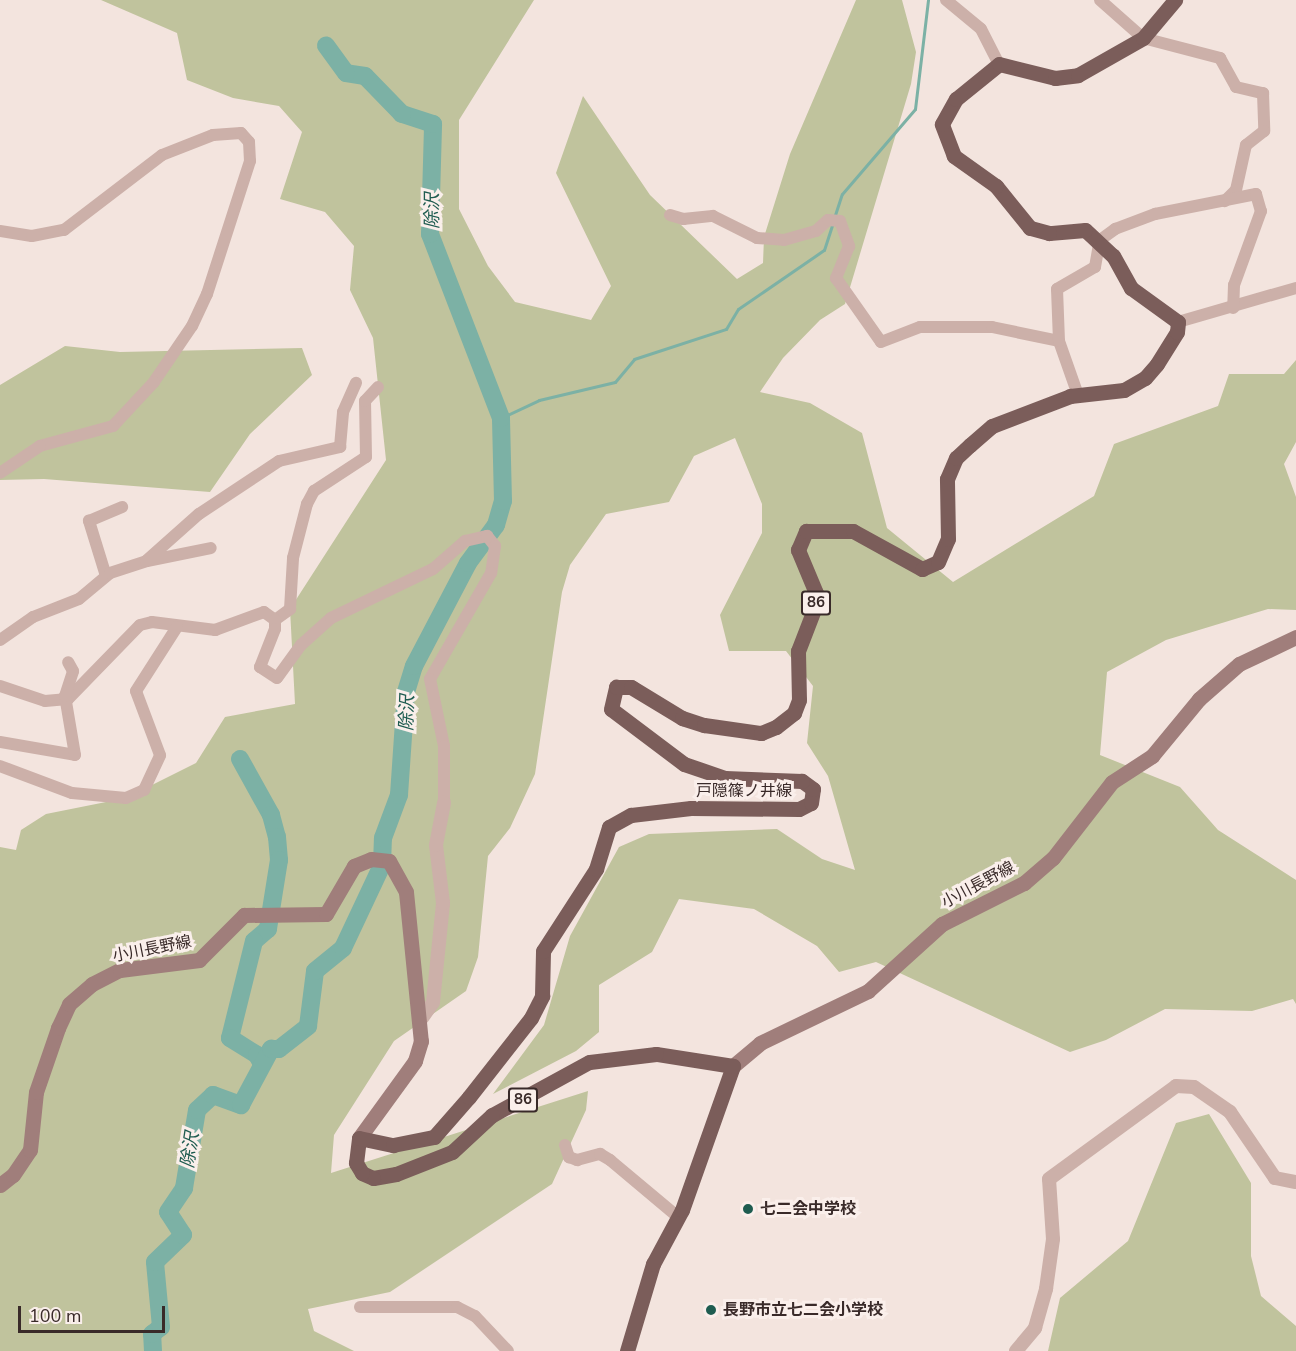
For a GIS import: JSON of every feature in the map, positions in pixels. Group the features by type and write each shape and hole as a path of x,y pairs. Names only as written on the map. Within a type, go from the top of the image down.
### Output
{"main road":[{"path":"1175,0 1143,38 1078,75 1056,78 999,64 947,111 943,135 954,156 996,186 1030,228 1049,233 1085,230 1100,240 1131,288 1178,322"},
{"name":"戸隠篠ノ井線","path":"359,1138 393,1144 434,1137 469,1097 531,1018 542,996 543,951 596,869 609,827 630,815 691,808 799,809 811,803 813,789 802,781 725,778 684,764 611,709 611,691 630,687 704,726 761,732 787,720 799,700 798,651 815,607 816,593 798,550 806,531 853,531 922,569 938,562 948,539 947,479 956,458 992,426 1078,395 1124,390 1145,378 1167,350 1178,322"},
{"name":"小川長野線","path":"733,1066 760,1043 868,991 942,924 1024,883 1067,842 1112,782 1152,756 1199,699 1239,664 1296,637"},
{"name":"小川長野線","path":"0,1185 14,1175 30,1150 36,1092 58,1028 69,1004 84,991 120,970 199,960 244,915 326,914 354,866 371,859 389,861 406,892 422,1018 415,1061 359,1138"},
{"name":"86","path":"359,1138 356,1163 362,1173 373,1178 396,1174 452,1152 492,1115 589,1062 656,1054 733,1066"},
{"path":"627,1351 653,1264 678,1217 733,1066"}],"street":[{"path":"946,0 981,29 999,64"},
{"path":"1100,0 1143,38 1220,58 1236,87 1258,90 1267,99 1264,130 1246,145 1236,190 1224,202"},
{"path":"0,231 32,236 64,230 162,155 213,135 241,133 249,142 250,161 207,294 192,326 154,382 113,426 40,446 0,473"},
{"path":"1078,395 1059,341 1057,288 1095,267 1100,240 1115,229 1155,214 1256,194 1261,211 1234,285 1233,308"},
{"path":"670,215 683,219 713,216 757,238 784,240 816,231 828,220 840,220 849,246 836,278 881,342 920,327 992,327 1059,341"},
{"path":"1178,322 1296,288"},
{"path":"146,561 199,514 279,461 340,447 343,412 356,383"},
{"path":"378,387 365,401 366,457 314,491 307,504 293,558 290,609 274,620 260,668 270,678 284,671 301,645 331,618 434,569 465,541 488,536 495,546 491,573 430,679 444,746 444,803 436,845 443,903 434,1002 422,1018"},
{"path":"106,576 89,521 122,507"},
{"path":"0,640 33,617 79,599 106,576 146,561 211,548"},
{"path":"0,686 45,701 68,699 140,626 152,622 177,627 215,630 264,612 274,620"},
{"path":"0,766 72,793 126,798 144,790 160,755 136,691 177,627"},
{"path":"0,741 75,755 68,699 65,696 73,671 68,662"},
{"path":"1016,1351 1035,1328 1046,1289 1053,1239 1049,1179 1176,1086 1194,1087 1230,1112 1275,1178 1296,1182"},
{"path":"565,1145 569,1156 577,1160 600,1154 610,1160 678,1217"},
{"path":"360,1307 457,1307 475,1317 508,1351"}],"green space":[{"path":"101,0 534,0 459,120 459,209 488,266 515,302 591,320 611,286 556,173 583,96 650,195 737,279 763,263 764,237 790,154 856,0 902,0 916,52 911,84 845,304 820,320 783,358 760,392 810,403 862,433 887,528 953,582 1094,496 1114,444 1218,406 1229,374 1284,374 1296,360 1296,442 1284,464 1296,497 1296,610 1268,609 1166,640 1107,672 1100,755 1180,787 1218,830 1296,880 1296,1004 1293,999 1252,1011 1165,1009 1106,1040 1070,1052 876,962 839,972 817,946 754,909 679,899 652,952 599,985 599,1032 576,1051 493,1094 544,1025 570,936 619,847 649,834 777,829 822,859 855,870 828,776 807,743 813,686 786,651 729,651 720,615 762,533 762,504 735,438 694,456 669,502 606,514 570,565 562,592 535,774 510,828 488,856 478,957 466,991 394,1041 334,1135 331,1173 588,1091 586,1110 552,1184 390,1292 308,1309 314,1331 354,1351 0,1351 0,847 16,850 21,830 46,814 126,798 196,763 225,717 295,704 290,609 386,460 373,338 350,290 354,246 325,212 280,199 302,132 279,106 233,98 187,80 177,33"},
{"path":"65,346 120,352 302,348 312,375 250,434 210,492 44,479 0,480 0,385"},
{"path":"1209,1114 1251,1183 1251,1256 1261,1296 1296,1326 1296,1351 1048,1351 1060,1298 1128,1241 1176,1123"}],"waterway":[{"path":"834,218 842,194 915,109 928,0"},
{"name":"除沢","path":"153,1351 152,1334 161,1327 155,1262 183,1235 168,1212 184,1188 197,1110 213,1095 241,1105 271,1049 279,1049 308,1026 315,971 343,948 382,865 383,838 399,795 406,692 414,666 468,563 496,525 503,501 501,418 430,234 433,124 402,114 365,76 346,73 326,45"},
{"path":"501,418 539,400 615,382 634,359 726,329 738,309 824,250 832,225"},
{"path":"240,759 271,815 277,837 279,860 268,929 254,941 230,1038 257,1055 262,1064"}],"place":[{"name":"七二会中学校","path":"748,1209"},
{"name":"長野市立七二会小学校","path":"711,1310"}]}
